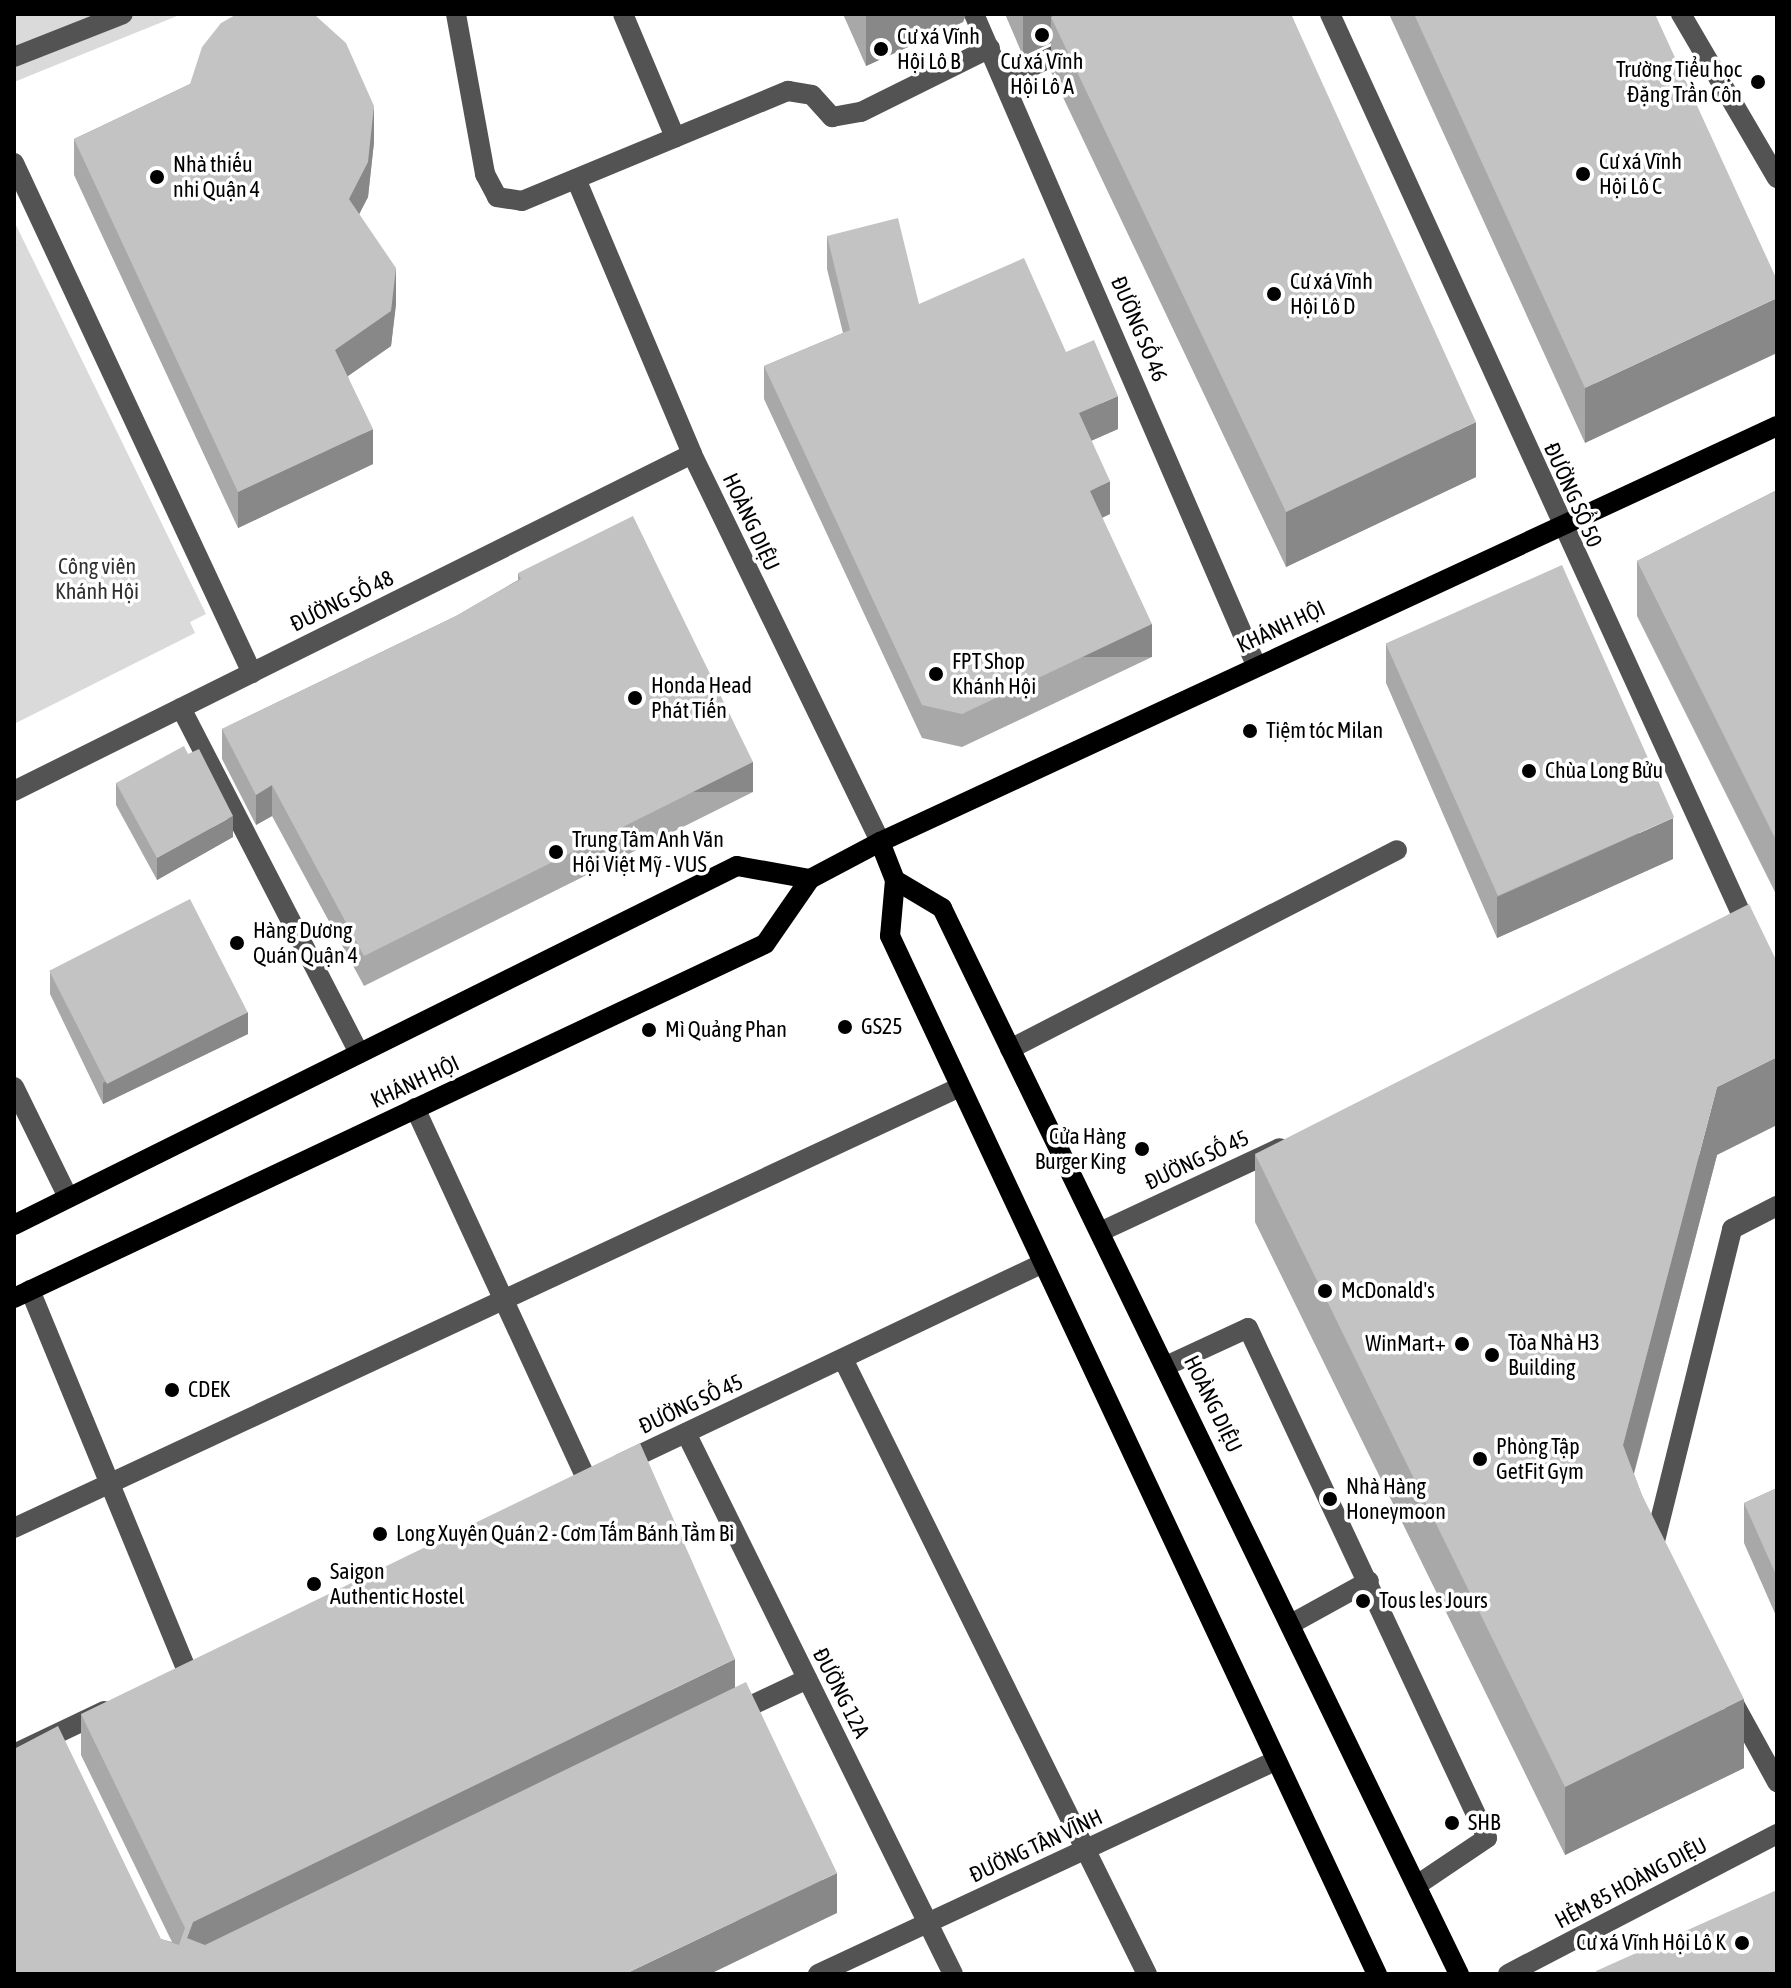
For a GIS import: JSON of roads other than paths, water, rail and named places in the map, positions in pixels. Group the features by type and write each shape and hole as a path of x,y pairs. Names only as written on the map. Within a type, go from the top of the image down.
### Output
{"main road":[{"name":"KHÁNH HỘI","path":"22,1294 765,944 810,879 880,842 1559,522 1777,426"},
{"name":"HOÀNG DIỆU","path":"880,842 895,880 890,936 958,1088 1377,1974"},
{"path":"14,1225 357,1049 737,866 810,879"},
{"name":"HOÀNG DIỆU","path":"895,880 942,908 1168,1365 1459,1974"}],"street":[{"path":"14,57 123,14"},
{"path":"456,14 473,126 497,197 522,201 788,91 812,95 832,117 861,112 990,48"},
{"path":"623,14 675,137"},
{"name":"ĐƯỜNG SỐ 46","path":"974,14 1005,79 1256,665"},
{"name":"ĐƯỜNG SỐ 50","path":"1330,14 1740,932 1759,955"},
{"path":"1681,14 1777,178"},
{"path":"1005,79 1100,33"},
{"path":"14,163 252,673"},
{"name":"HOÀNG DIỆU","path":"576,179 692,454 880,842"},
{"name":"ĐƯỜNG SỐ 48","path":"14,791 692,454"},
{"path":"181,708 357,1049"},
{"path":"1010,1049 1397,850"},
{"path":"14,1087 68,1197"},
{"path":"14,1528 958,1088"},
{"path":"415,1108 500,1301 587,1480"},
{"name":"ĐƯỜNG SỐ 45","path":"1102,1231 1303,1137"},
{"path":"1659,1568 1652,1555 1732,1229 1777,1206"},
{"name":"ĐƯỜNG SỐ 45","path":"559,1493 1043,1263"},
{"path":"22,1294 194,1668 159,1684"},
{"path":"1168,1365 1248,1328 1487,1838 1417,1885"},
{"path":"843,1359 1147,1974"},
{"name":"ĐƯỜNG 12A","path":"686,1433 931,1922 953,1974"},
{"path":"1291,1624 1369,1581"},
{"path":"1718,1675 1777,1782"},
{"path":"708,1727 807,1679"},
{"path":"14,1754 131,1698"},
{"path":"56,1734 70,1762"},
{"name":"ĐƯỜNG TÂN VĨNH","path":"818,1974 1275,1761"},
{"name":"HẺM 85 HOÀNG DIỆU","path":"1508,1974 1777,1834"}],"place":[{"name":"Cư xá Vĩnh Hội Lô A","path":"1042,35"},
{"name":"Cư xá Vĩnh Hội Lô B","path":"881,49"},
{"name":"Trường Tiểu học Đặng Trần Côn","path":"1758,82"},
{"name":"Cư xá Vĩnh Hội Lô C","path":"1583,174"},
{"name":"Nhà thiếu nhi Quận 4","path":"157,177"},
{"name":"Cư xá Vĩnh Hội Lô D","path":"1274,294"},
{"name":"FPT Shop Khánh Hội","path":"936,674"},
{"name":"Honda Head Phát Tiến","path":"635,698"},
{"name":"Tiệm tóc Milan","path":"1250,731"},
{"name":"Chùa Long Bửu","path":"1529,771"},
{"name":"Trung Tâm Anh Văn Hội Việt Mỹ - VUS","path":"556,852"},
{"name":"Hàng Dương Quán Quận 4","path":"237,943"},
{"name":"GS25","path":"845,1027"},
{"name":"Mì Quảng Phan","path":"649,1030"},
{"name":"Cửa Hàng Burger King","path":"1142,1149"},
{"name":"McDonald's","path":"1325,1291"},
{"name":"WinMart+","path":"1462,1344"},
{"name":"Tòa Nhà H3 Building","path":"1492,1355"},
{"name":"CDEK","path":"172,1390"},
{"name":"Phòng Tập GetFit Gym","path":"1480,1459"},
{"name":"Nhà Hàng Honeymoon","path":"1330,1499"},
{"name":"Long Xuyên Quán 2 - Cơm Tấm Bánh Tằm Bì","path":"380,1534"},
{"name":"Saigon Authentic Hostel","path":"314,1584"},
{"name":"Tous les Jours","path":"1363,1601"},
{"name":"SHB","path":"1452,1823"},
{"name":"Cư xá Vĩnh Hội Lô K","path":"1742,1943"}],"park label":[{"name":"Công viên Khánh Hội","path":"97,578"}]}
